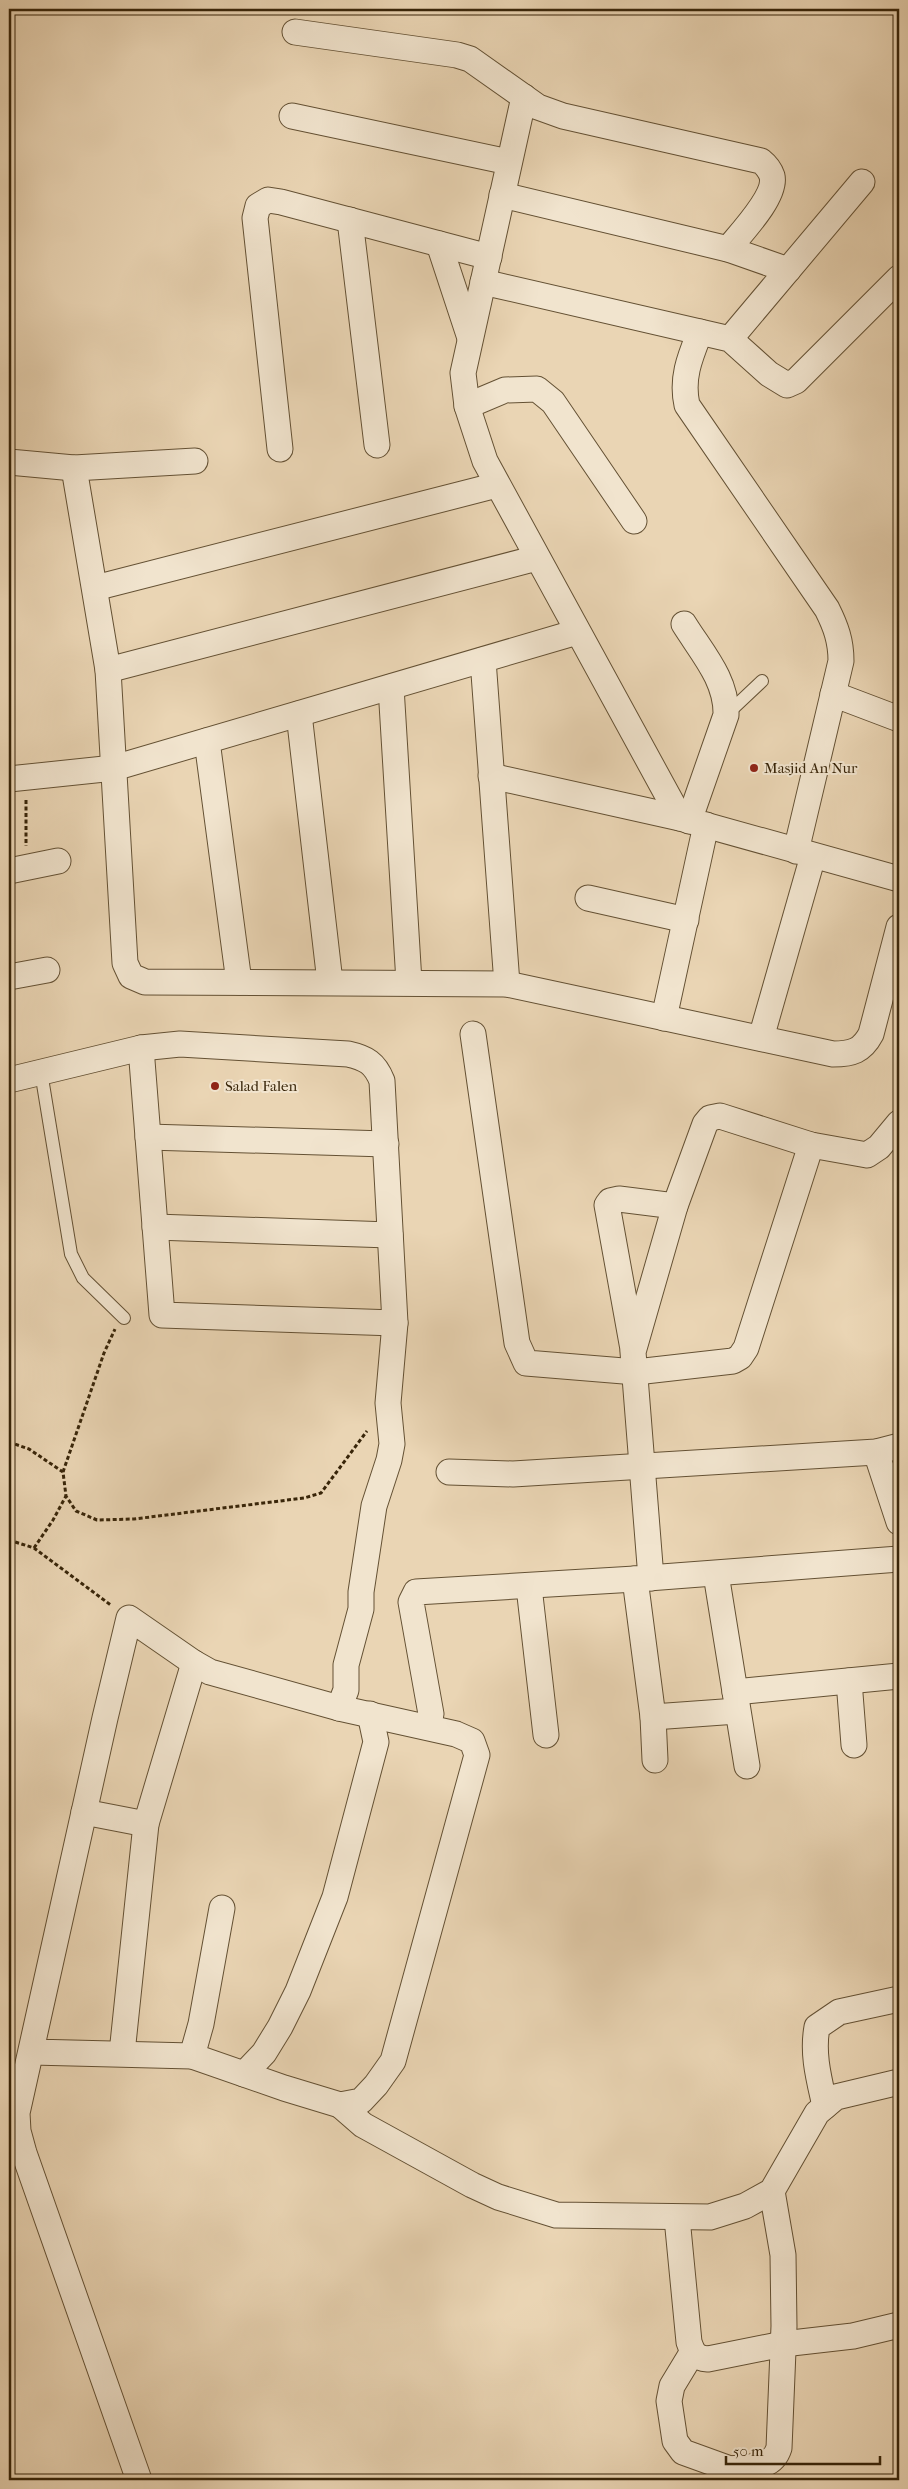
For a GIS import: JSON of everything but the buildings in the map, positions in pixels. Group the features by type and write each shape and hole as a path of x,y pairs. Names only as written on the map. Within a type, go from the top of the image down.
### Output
{"street":[{"path":"295,32 457,55 470,59 538,107 563,116 761,160 769,168 773,178 773,186 768,197 728,250"},
{"path":"524,97 463,373 467,406 484,461 577,632 692,822"},
{"path":"292,116 509,162"},
{"path":"730,339 862,182"},
{"path":"502,196 728,250 788,270"},
{"path":"280,449 255,218 258,206 268,200 282,202 489,257"},
{"path":"350,220 377,445"},
{"path":"439,244 470,338"},
{"path":"483,282 730,339 782,383 791,385 899,278"},
{"path":"700,332 687,365 683,388 687,405 827,609 837,629 840,643 841,661 833,694 804,853 761,1038"},
{"path":"467,406 505,390 537,389 553,402 634,520"},
{"path":"9,462 74,468 195,462"},
{"path":"74,468 108,670 125,963 131,976 144,982 507,984 834,1054 850,1054 864,1046 870,1034 899,927"},
{"path":"94,588 497,484"},
{"path":"108,670 537,558"},
{"path":"664,1018 686,920 692,822 726,715 726,698 719,680 684,624"},
{"path":"17,778 114,768 577,632"},
{"path":"483,660 507,984"},
{"path":"391,686 409,982"},
{"path":"833,694 899,719"},
{"path":"298,714 330,982"},
{"path":"207,740 240,982"},
{"path":"491,776 692,822 899,879"},
{"path":"17,869 58,861"},
{"path":"588,898 686,920"},
{"path":"9,977 47,970"},
{"path":"473,1034 517,1343 526,1363 733,1361 740,1357 746,1348 811,1145"},
{"path":"9,1080 141,1048 180,1044 348,1054 365,1058 376,1067 382,1080 395,1323 388,1403 392,1444 389,1460 374,1506 361,1592 361,1609 346,1665 346,1690 340,1708"},
{"path":"141,1048 162,1315 395,1323"},
{"path":"635,1362 676,1206 704,1124 710,1118 720,1116 811,1145 866,1155 873,1153 899,1123"},
{"path":"148,1137 386,1144"},
{"path":"656,1760 643,1579 643,1465 635,1362 607,1205 610,1201 619,1199 676,1206"},
{"path":"155,1226 390,1235"},
{"path":"449,1472 513,1474 888,1449 899,1522"},
{"path":"431,1714 410,1602 412,1596 422,1592 716,1574 899,1559"},
{"path":"716,1574 748,1766"},
{"path":"528,1587 546,1735"},
{"path":"139,2480 18,2130 17,2113 129,1618 210,1672 340,1708 456,1734 472,1741 477,1755 393,2061 376,2085 361,2101 340,2105"},
{"path":"122,2053 146,1824 194,1663"},
{"path":"653,1717 850,1681 899,1676"},
{"path":"850,1681 854,1745"},
{"path":"244,2074 264,2053 280,2028 298,1991 335,1897 376,1742 370,1714"},
{"path":"84,1812 146,1824"},
{"path":"192,2056 201,2024 222,1908"},
{"path":"825,2106 814,2056 814,2042 818,2027 826,2018 839,2012 899,1999"},
{"path":"32,2052 192,2056 340,2105 363,2125 498,2197 556,2215 710,2217 745,2206 772,2191 817,2113 836,2097 899,2082"},
{"path":"692,2353 672,2386 669,2401 675,2441 683,2452 729,2474 768,2464 776,2458 779,2448 783,2344 783,2255 772,2191"},
{"path":"677,2218 689,2342 692,2353 699,2358 708,2359 783,2344 854,2336 899,2325"}],"lane":[{"path":"726,715 762,681"},
{"path":"41,1072 71,1254 82,1278 124,1318"}],"path":[{"path":"17,778 17,869"},
{"path":"124,1318 112,1333 63,1472 66,1496 76,1511 97,1520 134,1519 304,1498 321,1493 388,1403"},
{"path":"9,1442 30,1449 63,1472"},
{"path":"34,1548 54,1520 66,1496"},
{"path":"9,1540 34,1548 129,1618"}],"place":[{"name":"Masjid An Nur","path":"754,768"},
{"name":"Salad Falen","path":"215,1086"}]}
